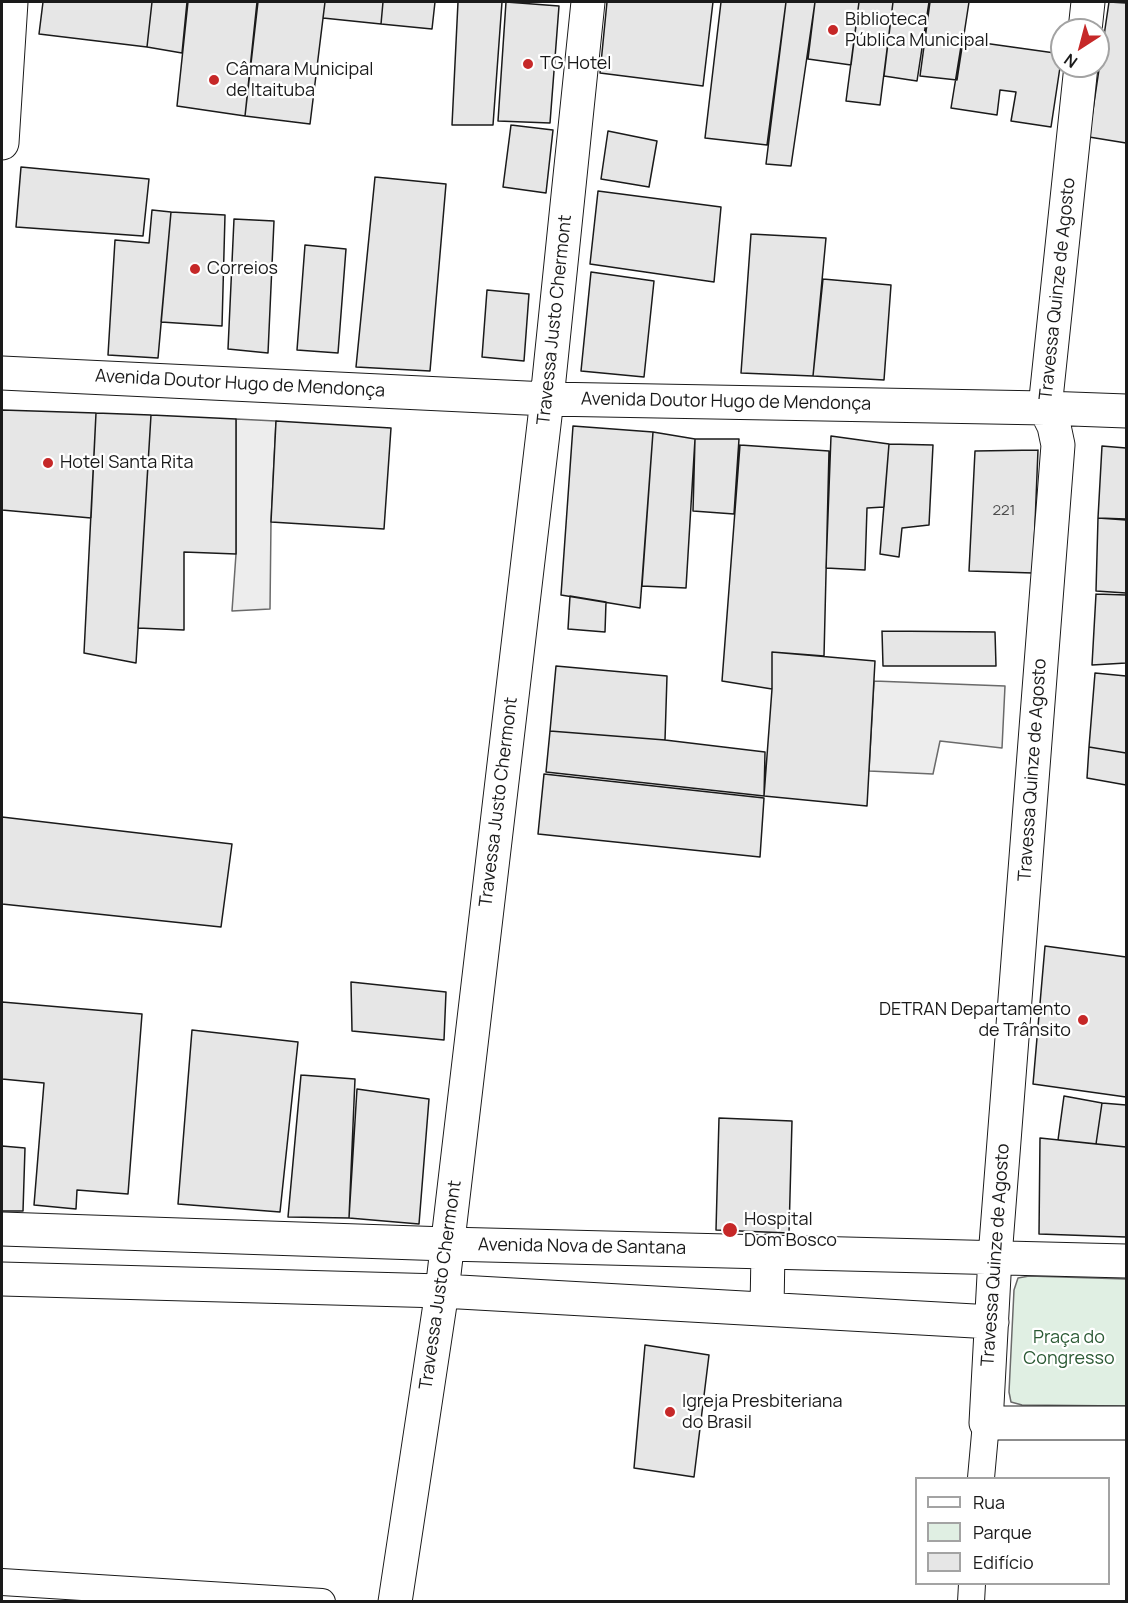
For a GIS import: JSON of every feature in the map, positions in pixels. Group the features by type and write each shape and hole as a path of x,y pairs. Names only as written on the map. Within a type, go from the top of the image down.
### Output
{"street":[{"path":"2,143 11,2"},
{"name":"Travessa Justo Chermont","path":"395,1602 442,1291 547,399 588,2"},
{"path":"1086,18 1088,2"},
{"name":"Travessa Quinze de Agosto","path":"981,1477 995,1257 1058,445 1054,426 1045,408 1080,78"},
{"name":"Avenida Doutor Hugo de Mendonça","path":"2,373 547,399 1126,411"},
{"name":"Avenida Nova de Santana","path":"2,1229 447,1244 1126,1261"},
{"path":"767,1309 768,1251"},
{"path":"2,1279 442,1291 992,1322"},
{"path":"986,1423 1126,1424"},
{"path":"2,1582 322,1602"},
{"path":"971,1602 972,1585"}],"green space":[{"name":"Praça do Congresso","path":"1029,1276 1126,1279 1126,1406 1022,1405 1011,1402 1009,1392 1014,1290 1018,1278"}],"shaded area":[{"path":"236,419 276,421 270,609 232,611 236,554"},
{"path":"874,681 1005,686 1002,748 940,741 933,774 869,771"}],"building":[{"path":"43,2 152,2 147,47 39,34"},
{"path":"152,2 187,2 182,53 147,47"},
{"name":"Câmara Municipal de Itaituba","path":"188,2 257,2 245,116 177,106"},
{"path":"258,2 325,2 310,124 245,116"},
{"path":"325,2 383,2 381,24 323,18"},
{"path":"383,2 435,2 432,29 381,24"},
{"path":"458,2 502,2 493,125 452,125"},
{"name":"TG Hotel","path":"506,2 559,6 550,123 498,121"},
{"path":"607,2 713,2 703,86 600,73"},
{"path":"721,2 786,2 767,145 705,138"},
{"path":"786,2 815,2 791,166 766,164"},
{"name":"Biblioteca Pública Municipal","path":"815,2 859,2 851,65 808,59"},
{"path":"859,2 893,2 880,105 846,101"},
{"path":"893,2 929,2 917,81 884,76"},
{"path":"930,2 969,2 957,80 920,76"},
{"path":"1109,2 1126,3 1126,143 1089,137 1098,78 1110,78 1110,18 1107,18"},
{"path":"962,40 1050,52 1050,78 1058,78 1051,127 1011,121 1016,92 1000,90 997,115 951,108"},
{"path":"511,125 553,130 546,193 503,187"},
{"path":"608,131 657,141 649,187 601,179"},
{"path":"21,167 149,179 143,236 16,227"},
{"path":"375,177 446,184 430,371 356,367"},
{"path":"598,191 721,207 714,282 590,264"},
{"path":"152,210 171,212 158,358 108,355 115,240 149,243"},
{"name":"Correios","path":"171,212 225,215 222,326 161,322"},
{"path":"234,219 274,221 268,353 228,349"},
{"path":"751,234 826,238 813,376 741,373"},
{"path":"305,245 346,249 338,353 297,350"},
{"path":"591,272 654,281 644,377 581,371"},
{"path":"823,279 891,285 884,380 813,376"},
{"path":"487,290 529,294 524,361 482,357"},
{"name":"Hotel Santa Rita","path":"2,410 96,413 91,518 2,510"},
{"path":"96,413 151,415 136,663 84,653"},
{"path":"151,415 236,419 236,554 184,552 184,630 138,628"},
{"path":"276,421 391,428 384,529 271,522"},
{"path":"573,426 653,432 640,608 561,595"},
{"path":"653,432 695,439 686,588 642,586"},
{"path":"831,436 889,444 884,507 867,508 865,570 826,568"},
{"path":"695,439 739,439 734,514 693,511"},
{"path":"889,444 933,445 929,525 902,528 899,557 880,554"},
{"path":"740,445 829,451 824,656 772,652 772,689 722,681"},
{"path":"1102,446 1126,448 1126,519 1098,518"},
{"path":"1038,450 1033,573 969,571 975,451"},
{"path":"1098,518 1126,520 1126,593 1096,591"},
{"path":"1096,594 1126,595 1126,663 1092,665"},
{"path":"570,596 606,602 605,632 568,629"},
{"path":"882,631 995,632 996,666 883,666"},
{"path":"772,652 875,661 867,806 764,796 772,689"},
{"path":"556,666 667,676 665,740 550,731"},
{"path":"1095,673 1126,676 1126,753 1089,747"},
{"path":"550,731 665,740 765,752 764,796 546,772"},
{"path":"1089,747 1126,753 1126,785 1087,778"},
{"path":"544,774 764,798 760,857 538,834"},
{"path":"2,817 232,844 221,927 2,904"},
{"name":"DETRAN Departamento de Trânsito","path":"1045,946 1126,957 1126,1097 1033,1084"},
{"path":"351,982 446,992 444,1040 352,1031"},
{"path":"2,1002 142,1014 128,1194 77,1190 76,1209 34,1205 44,1083 2,1079"},
{"path":"192,1030 298,1042 280,1212 178,1204"},
{"path":"301,1075 355,1079 349,1218 288,1217"},
{"path":"357,1089 429,1099 419,1224 349,1218"},
{"path":"1064,1096 1102,1103 1096,1144 1058,1140"},
{"path":"1102,1103 1126,1105 1126,1147 1096,1144"},
{"path":"719,1118 792,1121 789,1233 716,1230"},
{"path":"1040,1138 1126,1147 1126,1237 1039,1234"},
{"path":"2,1146 25,1148 23,1211 2,1211"},
{"name":"Igreja Presbiteriana do Brasil","path":"645,1345 709,1355 694,1477 634,1468"}],"place":[{"name":"Biblioteca Pública Municipal","path":"833,30"},
{"name":"TG Hotel","path":"528,64"},
{"name":"Câmara Municipal de Itaituba","path":"214,80"},
{"name":"Correios","path":"195,269"},
{"name":"Hotel Santa Rita","path":"48,463"},
{"name":"DETRAN Departamento de Trânsito","path":"1083,1020"},
{"name":"Hospital Dom Bosco","path":"730,1230"},
{"name":"Igreja Presbiteriana do Brasil","path":"670,1412"}]}
